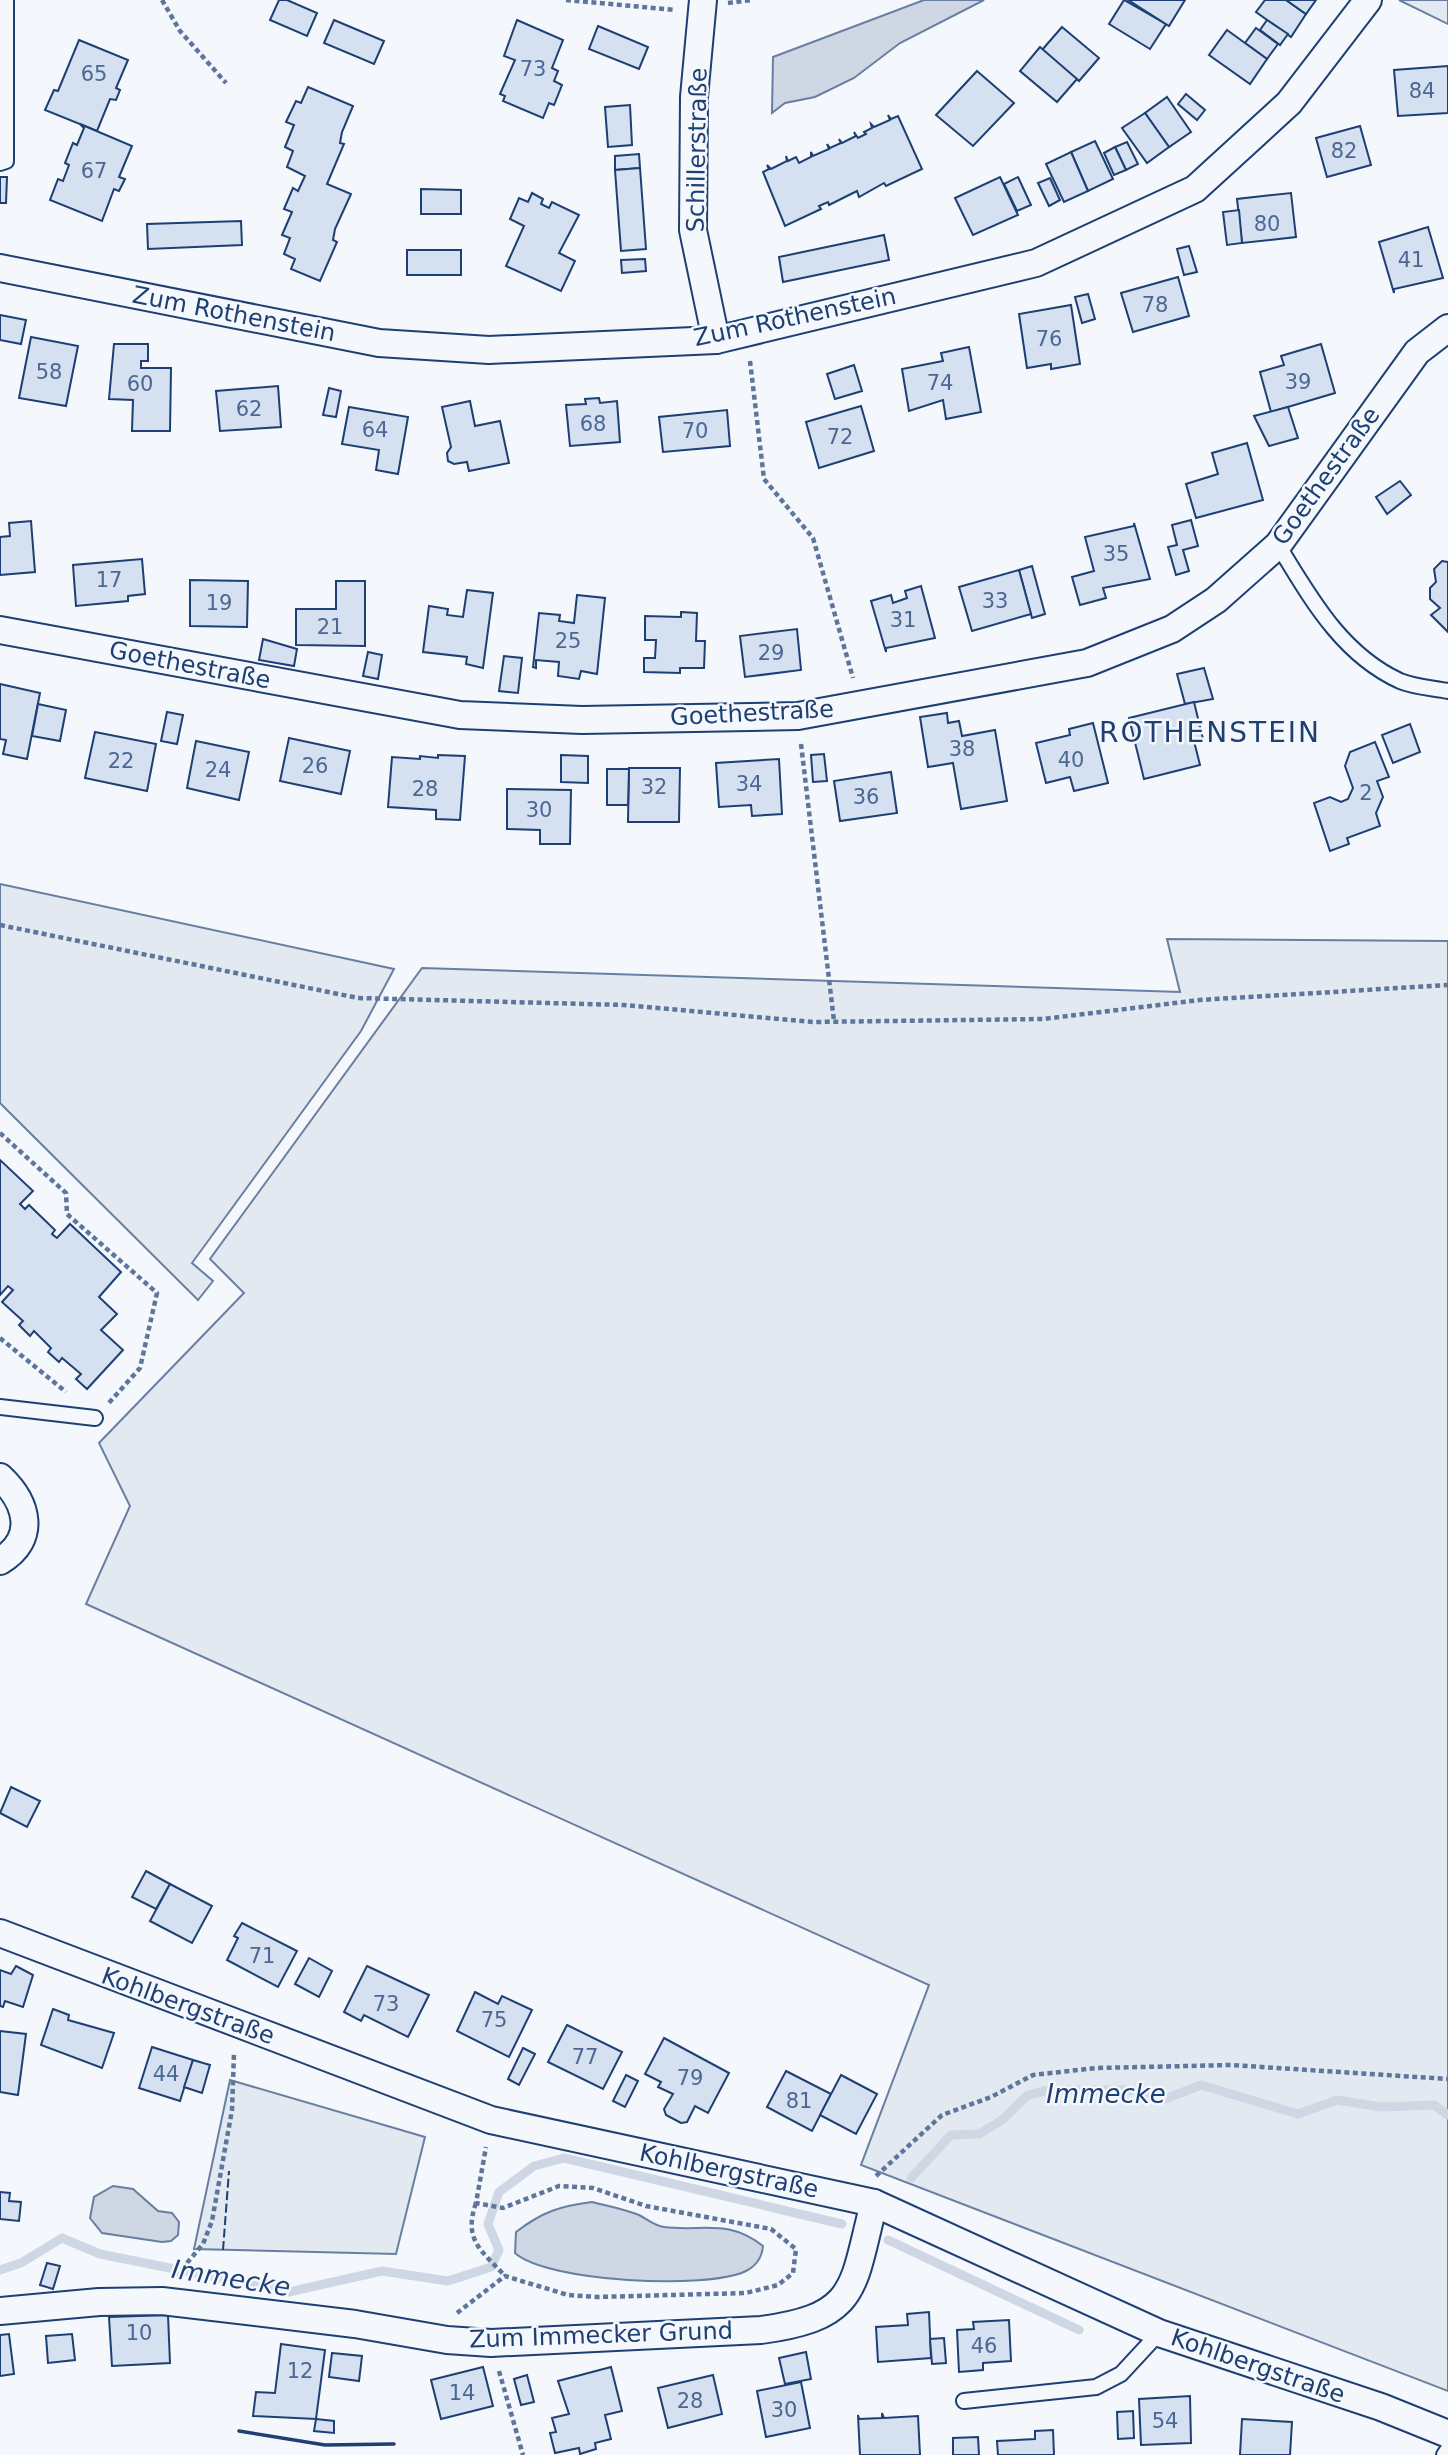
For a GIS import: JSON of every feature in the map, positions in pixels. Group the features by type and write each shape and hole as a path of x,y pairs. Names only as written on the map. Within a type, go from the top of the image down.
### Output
{"street":[{"name":"Zum Rothenstein","path":"0,268 379,343 489,350 716,340 1036,263 1195,188 1289,103 1368,0"},
{"name":"Schillerstraße","path":"703,6 694,97 693,230 716,340"},
{"name":"Goethestraße","path":"0,630 460,715 582,720 798,716 1087,663 1172,629 1216,600 1278,545 1417,352 1448,328"},
{"path":"0,1477 13,1489 23,1516 24,1539 15,1552 0,1560"},
{"name":"Kohlbergstraße","path":"0,1933 491,2120 864,2200 1159,2333 1381,2407 1448,2434"},
{"name":"Zum Immecker Grund","path":"0,2311 99,2302 162,2301 355,2324 447,2340 491,2343 761,2330 796,2325 829,2313 842,2303 851,2287 864,2200"}],"lane":[{"path":"0,163 6,161 6,0"},
{"path":"1278,545 1322,617 1360,656 1401,681 1448,691"},
{"path":"0,1407 95,1418"},
{"path":"964,2401 1096,2387 1121,2374 1159,2333"},
{"path":"1444,2455 1448,2449"}],"path":[{"path":"162,0 180,31 226,83"},
{"path":"566,0 703,6"},
{"path":"746,332 764,479 813,538 860,705"},
{"path":"798,716 834,1021"},
{"path":"0,925 358,998 625,1005 813,1022 1043,1019 1200,1000 1448,985"},
{"path":"0,1133 66,1193 67,1214 157,1293 140,1368 95,1418 0,1338"},
{"path":"175,2277 202,2244 212,2221 232,2110 234,2050"},
{"path":"864,2200 942,2115 991,2097 1033,2075 1096,2067 1231,2065 1448,2079"},
{"path":"475,2203 503,2208 559,2186 593,2188 646,2206 771,2229 796,2249 793,2273 778,2285 746,2293 597,2297 568,2295 505,2276 475,2242 469,2224 491,2120"},
{"path":"447,2340 457,2314 505,2276"},
{"path":"491,2343 523,2455"}],"shaded area":[{"path":"924,0 984,0 900,43 854,78 815,97 785,103 772,113 773,57"},
{"path":"1399,0 1448,0 1448,24"},
{"path":"0,884 394,969 361,1031 192,1263 213,1281 198,1300 0,1103"},
{"path":"1167,939 1448,941 1448,2391 861,2165 929,1985 86,1604 130,1506 99,1443 244,1293 210,1259 422,968 1180,992"},
{"path":"230,2080 425,2137 396,2254 194,2249"},
{"path":"113,2186 133,2189 158,2211 172,2213 179,2222 178,2235 171,2241 162,2242 102,2233 90,2218 94,2197"},
{"path":"592,2202 639,2215 661,2226 715,2228 738,2232 763,2246 761,2254 750,2269 726,2277 664,2281 628,2280 559,2271 533,2263 515,2253 516,2232 534,2219 552,2211"}],"building":[{"path":"279,0 287,0 317,13 307,36 270,20"},
{"path":"1124,0 1166,24 1150,49 1109,24"},
{"path":"1128,0 1185,0 1169,26"},
{"path":"1265,0 1286,0 1306,14 1291,37 1256,12"},
{"path":"1286,0 1316,0 1306,14"},
{"path":"334,20 384,41 374,64 324,43"},
{"path":"517,20 563,40 552,68 558,71 554,81 562,85 554,105 549,103 543,118 503,101 505,96 500,94 515,60 504,56"},
{"path":"1267,20 1288,34 1280,45 1260,30"},
{"path":"598,26 648,47 639,69 589,49"},
{"path":"1062,27 1099,58 1079,81 1042,50"},
{"path":"1256,28 1278,44 1267,59 1245,43"},
{"path":"1227,30 1267,59 1250,84 1209,55"},
{"path":"79,40 128,60 116,88 120,90 116,100 110,99 97,131 45,110 54,90 58,91"},
{"path":"1040,47 1077,79 1057,102 1020,71"},
{"path":"1448,66 1448,113 1398,116 1394,70"},
{"path":"977,71 1014,103 973,146 936,115"},
{"path":"308,87 353,106 342,132 340,143 344,144 327,184 351,194 335,229 333,240 337,242 320,281 291,269 295,259 284,254 290,238 282,235 292,212 284,209 293,188 298,191 305,176 287,167 293,151 285,147 294,125 286,122 296,101 301,103"},
{"path":"1186,94 1205,110 1197,120 1178,104"},
{"path":"1167,97 1191,132 1169,147 1145,113"},
{"path":"630,105 632,145 608,147 605,107"},
{"path":"1145,113 1169,147 1147,163 1122,128"},
{"path":"888,115 891,119 898,116 922,169 886,186 884,183 859,197 857,191 829,205 828,202 819,206 821,209 785,226 763,172 769,169 767,165 771,169 787,161 786,156 788,161 796,157 799,163 811,157 811,152 813,156 829,149 827,144 830,148 841,143 839,139 842,143 856,136 854,132 858,138 866,134 864,132 872,128 871,124 874,127 890,120"},
{"path":"80,124 132,146 119,177 125,179 119,191 114,189 102,221 50,200 58,179 63,181 69,165 65,163 73,143 77,145 84,128"},
{"path":"1360,126 1371,165 1327,177 1316,138"},
{"path":"1095,141 1113,179 1088,191 1071,152"},
{"path":"1127,142 1138,164 1126,170 1115,147"},
{"path":"1115,147 1126,170 1114,175 1104,153"},
{"path":"1071,152 1088,191 1064,202 1046,164"},
{"path":"639,154 640,168 615,170 615,156"},
{"path":"640,168 646,249 621,251 615,170"},
{"path":"0,177 7,177 6,203 0,203"},
{"path":"1000,177 1018,215 973,235 955,198"},
{"path":"1018,177 1031,205 1017,211 1004,184"},
{"path":"1050,178 1060,200 1049,206 1038,183"},
{"path":"421,189 461,190 461,214 421,214"},
{"path":"532,193 543,199 541,204 549,208 552,202 579,215 559,253 575,261 561,291 506,266 524,226 510,219 519,198 528,202"},
{"path":"1291,193 1296,237 1242,243 1237,199"},
{"path":"1239,210 1242,243 1227,245 1223,212"},
{"path":"241,221 242,245 148,249 147,224"},
{"path":"1428,227 1443,278 1394,289 1394,293 1379,242"},
{"path":"884,235 889,260 783,282 779,257"},
{"path":"1189,246 1197,272 1184,275 1177,249"},
{"path":"407,250 461,250 461,275 407,275"},
{"path":"645,259 646,271 622,273 621,260"},
{"path":"1178,277 1189,316 1133,332 1121,293"},
{"path":"1088,294 1095,319 1082,323 1075,297"},
{"path":"1071,305 1080,364 1051,369 1051,364 1027,368 1019,314"},
{"path":"0,315 26,320 21,344 0,340"},
{"path":"31,337 78,346 66,406 19,398"},
{"path":"114,344 148,344 148,361 141,361 141,368 171,368 170,431 132,431 133,400 109,399"},
{"path":"1321,344 1335,393 1271,412 1260,372 1284,365 1281,356"},
{"path":"969,347 981,412 946,419 943,400 909,411 902,369 943,361 941,353"},
{"path":"854,365 862,391 835,399 827,374"},
{"path":"278,386 281,427 220,431 216,391"},
{"path":"329,388 341,391 336,417 323,415"},
{"path":"599,398 600,403 617,401 620,442 570,446 566,405 586,404 585,399"},
{"path":"470,401 475,426 500,421 509,463 469,471 467,462 454,464 448,461 447,453 451,447 442,407"},
{"path":"861,406 874,451 819,468 806,422"},
{"path":"349,407 408,417 398,474 376,470 379,450 342,444"},
{"path":"1288,407 1298,438 1269,446 1254,416"},
{"path":"727,410 730,446 663,452 659,417"},
{"path":"1247,443 1263,500 1196,518 1186,484 1218,474 1212,453"},
{"path":"1400,481 1411,495 1387,514 1376,497"},
{"path":"1191,520 1198,546 1183,550 1189,571 1176,575 1168,547 1177,545 1172,525"},
{"path":"31,521 35,572 0,575 0,537 10,536 9,523"},
{"path":"1134,523 1150,579 1103,588 1106,598 1080,605 1072,577 1094,571 1085,537 1134,526"},
{"path":"142,559 145,594 128,596 128,601 76,606 73,565"},
{"path":"1442,561 1448,562 1448,632 1431,615 1440,608 1430,599 1430,588 1436,582 1434,569"},
{"path":"1032,566 1045,614 1032,618 1019,570"},
{"path":"1019,570 1031,614 972,631 959,587"},
{"path":"190,580 248,581 247,627 190,626"},
{"path":"336,581 365,581 365,646 296,645 296,609 336,609"},
{"path":"921,586 935,638 886,648 886,652 871,601 891,595 893,603 907,598 905,591"},
{"path":"467,590 493,593 483,668 466,664 467,657 423,652 429,606 448,609 447,615 463,617"},
{"path":"577,595 605,598 597,674 581,671 579,679 558,676 559,662 536,660 536,668 533,667 539,613 560,615 559,621 574,623"},
{"path":"681,612 697,613 696,641 705,641 704,668 680,668 680,673 644,672 644,658 655,658 656,640 645,640 645,616 681,617"},
{"path":"797,629 801,670 745,677 740,636"},
{"path":"263,639 297,649 294,666 259,660"},
{"path":"368,652 382,655 378,679 363,676"},
{"path":"504,656 522,658 518,693 499,691"},
{"path":"1204,668 1213,699 1185,704 1177,674"},
{"path":"0,684 40,693 27,759 3,754 6,740 0,739"},
{"path":"1194,702 1203,739 1194,741 1200,765 1144,779 1129,718"},
{"path":"38,704 66,710 60,741 32,736"},
{"path":"167,712 183,715 177,744 161,741"},
{"path":"947,713 948,723 959,721 962,736 995,730 1007,801 961,809 953,763 928,767 920,717"},
{"path":"1093,723 1108,783 1074,791 1070,777 1046,783 1036,743 1070,735 1069,729"},
{"path":"1410,724 1420,752 1393,763 1382,735"},
{"path":"95,732 156,744 147,791 85,778"},
{"path":"289,738 350,751 341,794 280,781"},
{"path":"196,741 249,752 239,800 187,788"},
{"path":"1375,742 1389,777 1377,781 1383,797 1376,813 1380,826 1347,838 1349,844 1330,851 1314,803 1330,797 1341,802 1348,799 1353,788 1345,766 1350,752"},
{"path":"824,754 827,781 813,782 811,755"},
{"path":"438,755 465,756 460,820 436,819 436,810 388,807 392,757 420,759 420,756 438,758"},
{"path":"561,755 588,756 588,783 561,782"},
{"path":"779,759 782,814 752,816 751,805 719,807 716,763"},
{"path":"629,768 680,768 679,822 628,822"},
{"path":"607,769 629,769 628,805 607,805"},
{"path":"891,772 897,813 840,821 834,781"},
{"path":"507,789 571,790 570,844 540,844 540,830 507,829"},
{"path":"0,1160 33,1191 20,1204 25,1209 29,1205 55,1230 52,1234 57,1238 70,1224 121,1272 99,1297 117,1314 101,1330 123,1350 87,1389 76,1379 81,1374 62,1358 59,1362 48,1352 51,1348 34,1331 30,1336 19,1325 23,1321 2,1302 13,1290 8,1286 0,1295"},
{"path":"11,1787 40,1801 27,1827 0,1813"},
{"path":"146,1871 170,1884 156,1909 132,1897"},
{"path":"170,1884 212,1906 192,1943 150,1921"},
{"path":"242,1923 297,1951 278,1987 227,1960 238,1938 234,1936"},
{"path":"309,1958 332,1971 319,1997 295,1984"},
{"path":"16,1966 33,1975 23,2007 5,2001 3,2007 0,2006 0,1970 11,1974"},
{"path":"367,1966 429,1995 408,2037 364,2015 361,2021 344,2012"},
{"path":"475,1992 498,2004 502,1996 532,2010 509,2057 457,2031"},
{"path":"53,2009 69,2015 68,2020 114,2033 102,2068 41,2045"},
{"path":"567,2025 622,2052 603,2089 548,2062"},
{"path":"0,2031 26,2034 18,2095 0,2092"},
{"path":"664,2038 729,2073 708,2113 695,2106 687,2122 681,2123 666,2115 664,2109 673,2094 658,2087 661,2082 645,2074"},
{"path":"152,2047 193,2060 180,2101 139,2088"},
{"path":"523,2048 535,2054 519,2085 508,2079"},
{"path":"193,2060 210,2065 202,2093 184,2087"},
{"path":"786,2071 831,2094 812,2131 767,2107"},
{"path":"626,2075 638,2081 625,2107 613,2101"},
{"path":"841,2075 877,2094 856,2134 820,2115"},
{"path":"0,2192 10,2193 9,2201 21,2202 19,2221 0,2219"},
{"path":"47,2263 60,2266 53,2289 40,2285"},
{"path":"929,2312 931,2358 878,2362 876,2327 908,2325 907,2314"},
{"path":"168,2315 170,2363 112,2366 109,2317"},
{"path":"1009,2320 1011,2361 983,2363 983,2370 959,2372 957,2330 974,2329 973,2322"},
{"path":"9,2334 14,2374 0,2376 0,2335"},
{"path":"72,2334 75,2360 48,2363 46,2336"},
{"path":"944,2338 946,2363 932,2364 930,2339"},
{"path":"281,2344 325,2350 316,2419 253,2416 256,2392 275,2393"},
{"path":"806,2352 811,2379 785,2384 779,2358"},
{"path":"332,2353 362,2356 359,2381 329,2377"},
{"path":"483,2367 493,2406 441,2419 431,2380"},
{"path":"611,2367 622,2411 605,2415 611,2439 595,2443 596,2449 580,2454 579,2448 555,2453 550,2433 556,2432 552,2418 569,2414 558,2381"},
{"path":"527,2375 534,2402 521,2405 514,2379"},
{"path":"713,2375 722,2414 668,2428 658,2388"},
{"path":"801,2382 810,2428 766,2437 757,2391"},
{"path":"1190,2396 1191,2443 1141,2445 1139,2399"},
{"path":"1133,2411 1134,2438 1118,2439 1117,2412"},
{"path":"882,2413 884,2418 918,2416 920,2455 860,2455 858,2415 859,2419 882,2418"},
{"path":"316,2419 334,2421 334,2433 314,2431"},
{"path":"1242,2419 1292,2422 1290,2455 1240,2455"},
{"path":"1053,2430 1054,2455 998,2455 997,2441 1035,2439 1035,2431"},
{"path":"978,2437 979,2455 953,2455 953,2438"}],"waterway":[{"name":"Immecke","path":"911,2178 951,2135 979,2134 1002,2120 1028,2095 1049,2090 1138,2090 1165,2099 1201,2085 1298,2114 1337,2100 1381,2107 1434,2105 1448,2115"},
{"name":"Immecke","path":"0,2270 21,2263 62,2238 100,2254 289,2292 382,2271 448,2281 491,2267 499,2250 488,2224 499,2192 534,2166 564,2158 842,2224"},
{"path":"888,2240 1079,2330"}],"fence":[{"path":"223,2250 229,2171"}],"wall":[{"path":"239,2431 325,2445 394,2444"}],"district":[{"name":"ROTHENSTEIN","path":"1210,732"}]}
